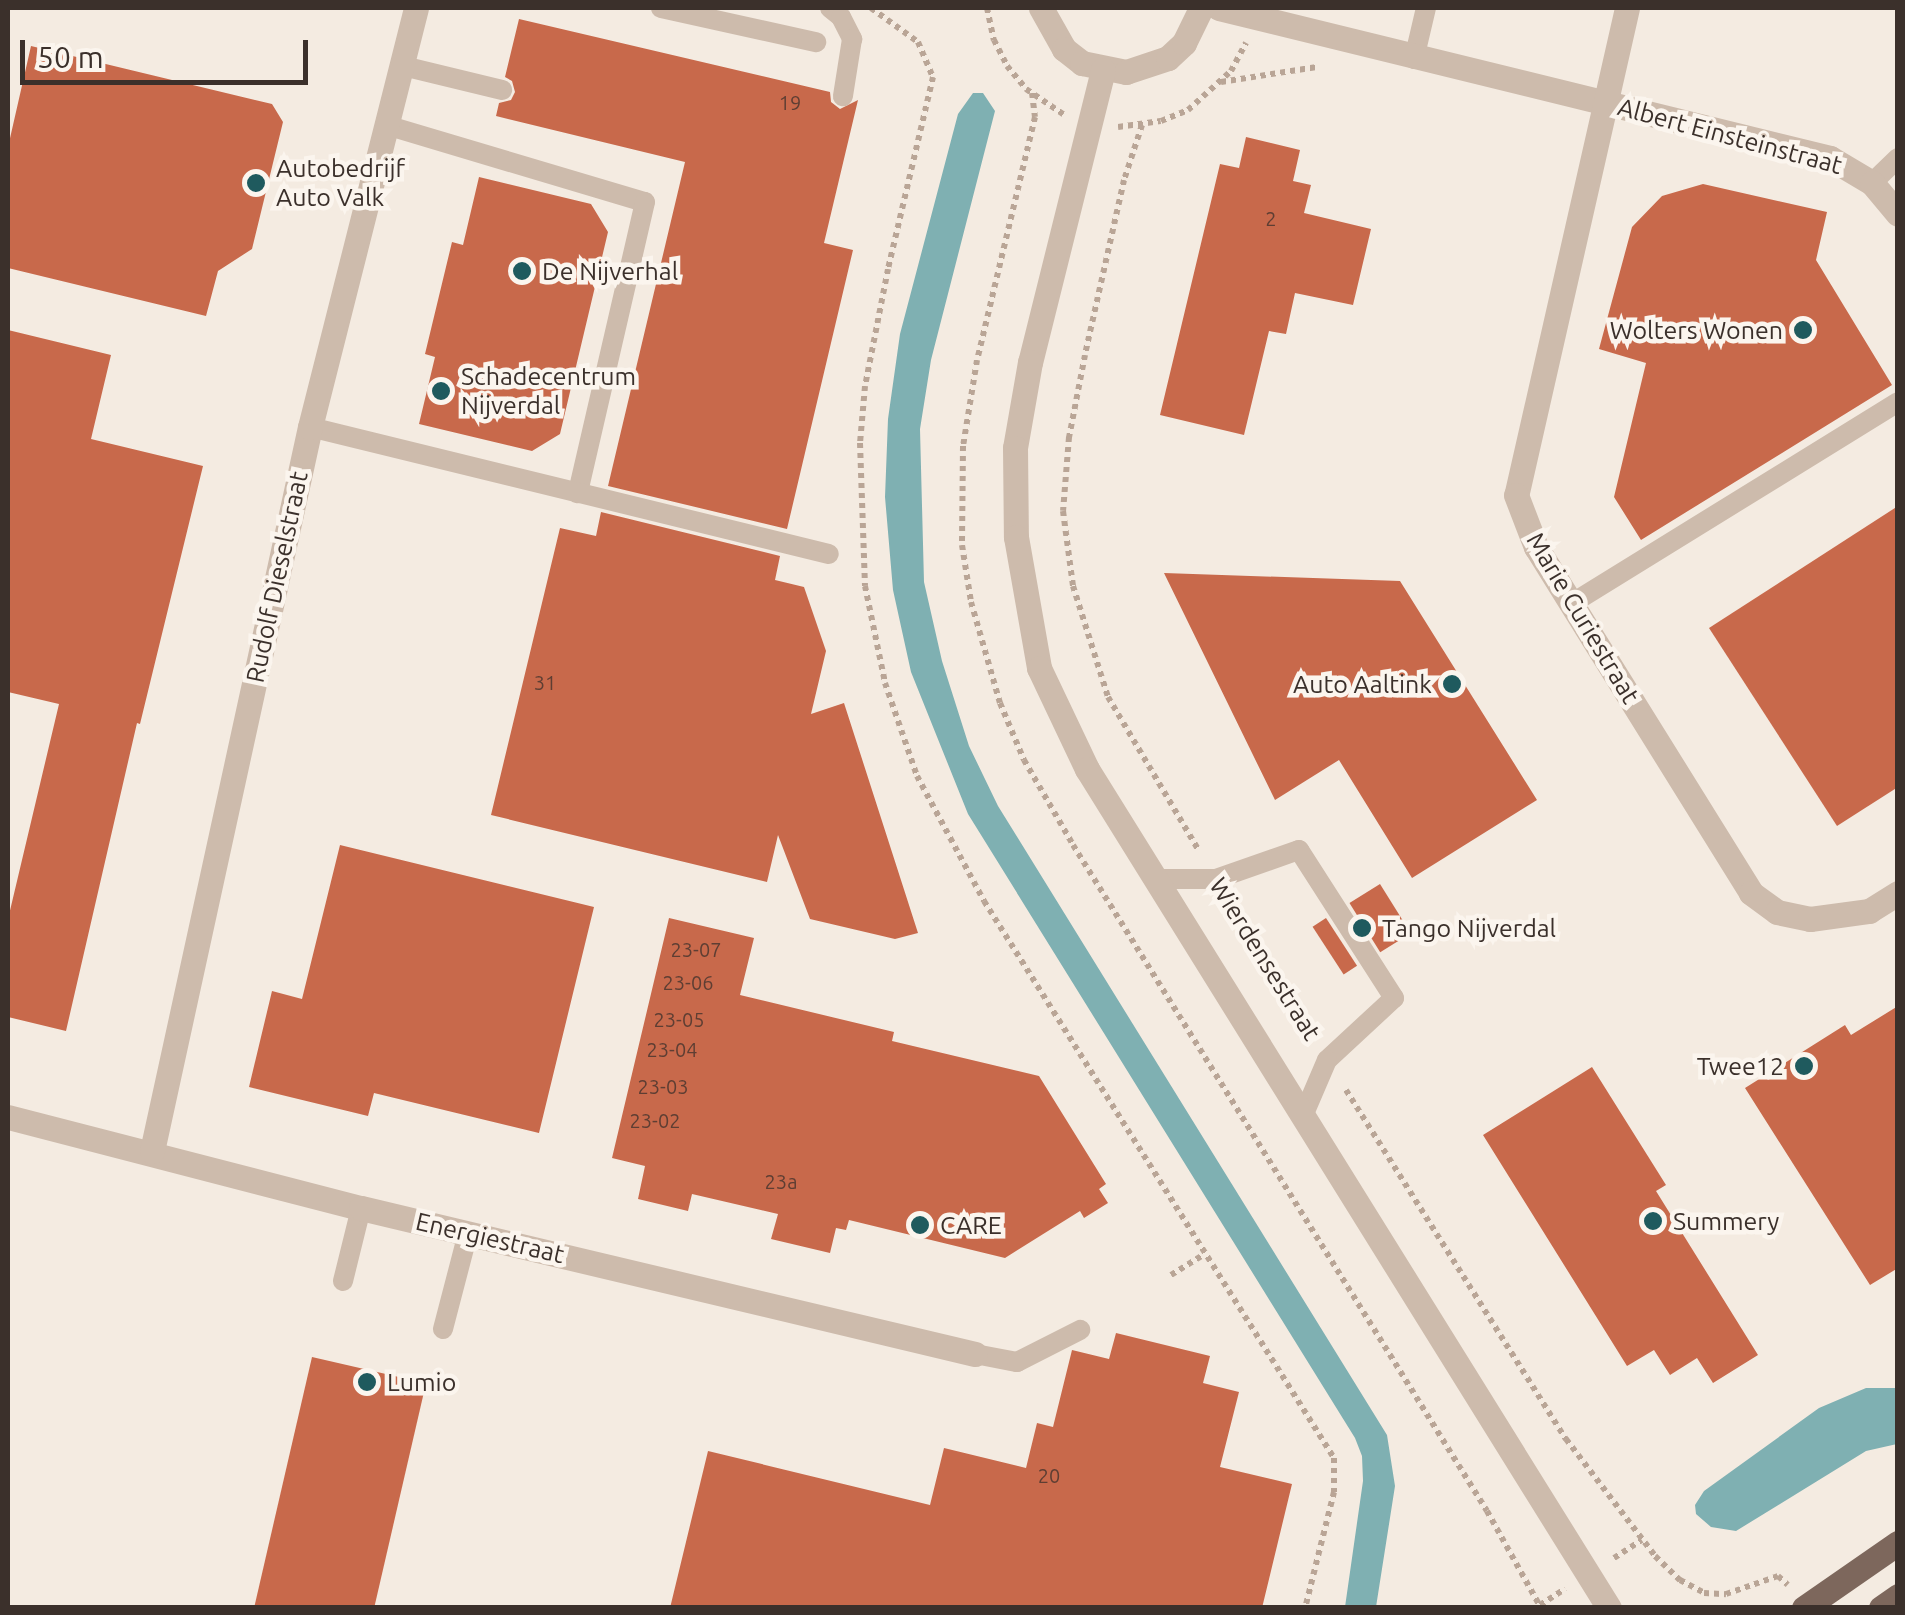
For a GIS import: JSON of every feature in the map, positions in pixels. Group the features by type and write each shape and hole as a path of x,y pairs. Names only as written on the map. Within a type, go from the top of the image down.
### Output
{"main road":[{"path":"1801,1605 1898,1543"},
{"path":"1881,1608 1898,1596"}],"street":[{"name":"Rudolf Dieselstraat","path":"152,1151 310,428 416,8"},
{"path":"1041,8 1064,49 1103,70 1136,70 1168,58 1184,43 1201,8"},
{"name":"Albert Einsteinstraat","path":"1219,8 1830,158 1872,183 1898,214"},
{"name":"Marie Curiestraat","path":"1627,8 1516,495 1536,547 1751,892 1778,912 1810,918 1869,911 1898,893"},
{"name":"Wierdensestraat","path":"1103,70 1030,362 1016,448 1016,537 1036,654 1053,704 1155,879 1609,1608"},
{"name":"Energiestraat","path":"8,1117 152,1151 361,1208 974,1354"}],"lane":[{"path":"661,8 816,42"},
{"path":"830,8 852,38 844,96"},
{"path":"1414,58 1426,8"},
{"path":"402,66 502,90"},
{"path":"386,125 646,202 578,493"},
{"path":"1872,183 1898,158"},
{"path":"1571,604 1898,402"},
{"path":"310,428 829,554"},
{"path":"1155,879 1216,879 1299,850 1394,998 1328,1060 1302,1116"},
{"path":"344,1281 361,1208"},
{"path":"442,1329 468,1233"},
{"path":"974,1354 1017,1362 1080,1330"}],"path":[{"path":"871,8 918,42 933,77 884,288 865,386 860,442 865,586 885,683 917,776 984,902 1334,1458 1334,1492 1305,1608"},
{"path":"985,9 1007,66 1026,88 1049,107 1089,124 1142,125 1188,110 1221,82 1246,42 1252,18"},
{"path":"1221,82 1319,67"},
{"name":"Wierdensestraat","path":"1142,125 1124,180 1085,355 1069,437 1064,511 1073,586 1108,697 1216,879 1566,1439 1655,1556 1680,1580 1704,1593 1726,1594 1778,1576 1801,1605"},
{"path":"1171,1275 1204,1254"}],"water":[{"path":"973,93 983,93 995,111 931,360 920,429 924,582 942,661 969,746 998,806 1387,1435 1395,1486 1376,1607 1345,1607 1363,1481 1362,1456 1355,1438 968,814 911,672 893,590 885,497 888,419 900,334 958,114"},
{"path":"1866,1388 1897,1388 1897,1444 1866,1451 1736,1531 1711,1527 1696,1514 1695,1505 1704,1491 1819,1408"}],"building":[{"path":"519,19 830,92 831,102 840,109 858,100 824,243 853,250 787,529 608,486 685,162 496,116 499,103 511,100 515,92 512,81 505,77"},
{"path":"31,46 272,104 283,122 252,249 218,271 206,316 8,268 8,147"},
{"path":"1246,137 1300,150 1293,181 1311,185 1304,213 1371,229 1353,305 1295,293 1286,334 1269,331 1244,435 1160,415 1220,164 1239,168"},
{"path":"479,177 591,204 608,232 560,434 532,451 419,424 435,357 425,354 452,242 463,245"},
{"path":"1703,184 1827,212 1816,260 1892,385 1641,540 1614,497 1646,363 1599,349 1632,227 1662,196"},
{"path":"8,330 111,355 91,439 203,466 140,724 137,723 66,1031 8,1017 8,919 59,704 8,692"},
{"path":"1898,506 1898,787 1837,826 1709,628"},
{"path":"601,512 780,556 775,580 804,587 826,651 811,714 844,703 918,933 895,939 810,919 778,835 767,882 491,815 560,528 596,536"},
{"path":"1164,573 1400,581 1537,800 1412,878 1339,760 1275,800"},
{"path":"340,845 594,907 539,1133 374,1093 368,1116 249,1087 272,991 302,999"},
{"path":"1380,884 1411,933 1380,952 1349,903"},
{"path":"669,918 754,938 740,995 894,1032 892,1041 1039,1076 1106,1184 1099,1189 1108,1203 1084,1218 1080,1211 1005,1258 849,1220 846,1230 836,1228 830,1253 771,1239 778,1214 692,1194 688,1211 638,1199 645,1166 612,1158"},
{"path":"1326,918 1357,966 1344,975 1313,927"},
{"path":"1898,1006 1898,1268 1870,1285 1745,1088 1845,1025 1851,1035"},
{"path":"1592,1067 1666,1185 1656,1191 1758,1355 1713,1383 1697,1358 1670,1375 1654,1350 1627,1366 1483,1135"},
{"path":"1116,1333 1210,1356 1203,1383 1239,1392 1220,1467 1292,1484 1262,1608 670,1608 708,1451 930,1505 944,1448 1026,1468 1037,1423 1053,1427 1072,1350 1109,1359"},
{"path":"312,1357 426,1383 374,1608 254,1608"}],"place":[{"name":"Autobedrijf Auto Valk","path":"256,183"},
{"name":"De Nijverhal","path":"522,271"},
{"name":"Wolters Wonen","path":"1803,330"},
{"name":"Schadecentrum Nijverdal","path":"441,391"},
{"name":"Auto Aaltink","path":"1452,684"},
{"name":"Tango Nijverdal","path":"1362,928"},
{"name":"Twee12","path":"1804,1066"},
{"name":"Summery","path":"1653,1221"},
{"name":"CARE","path":"920,1225"},
{"name":"Lumio","path":"367,1382"}]}
